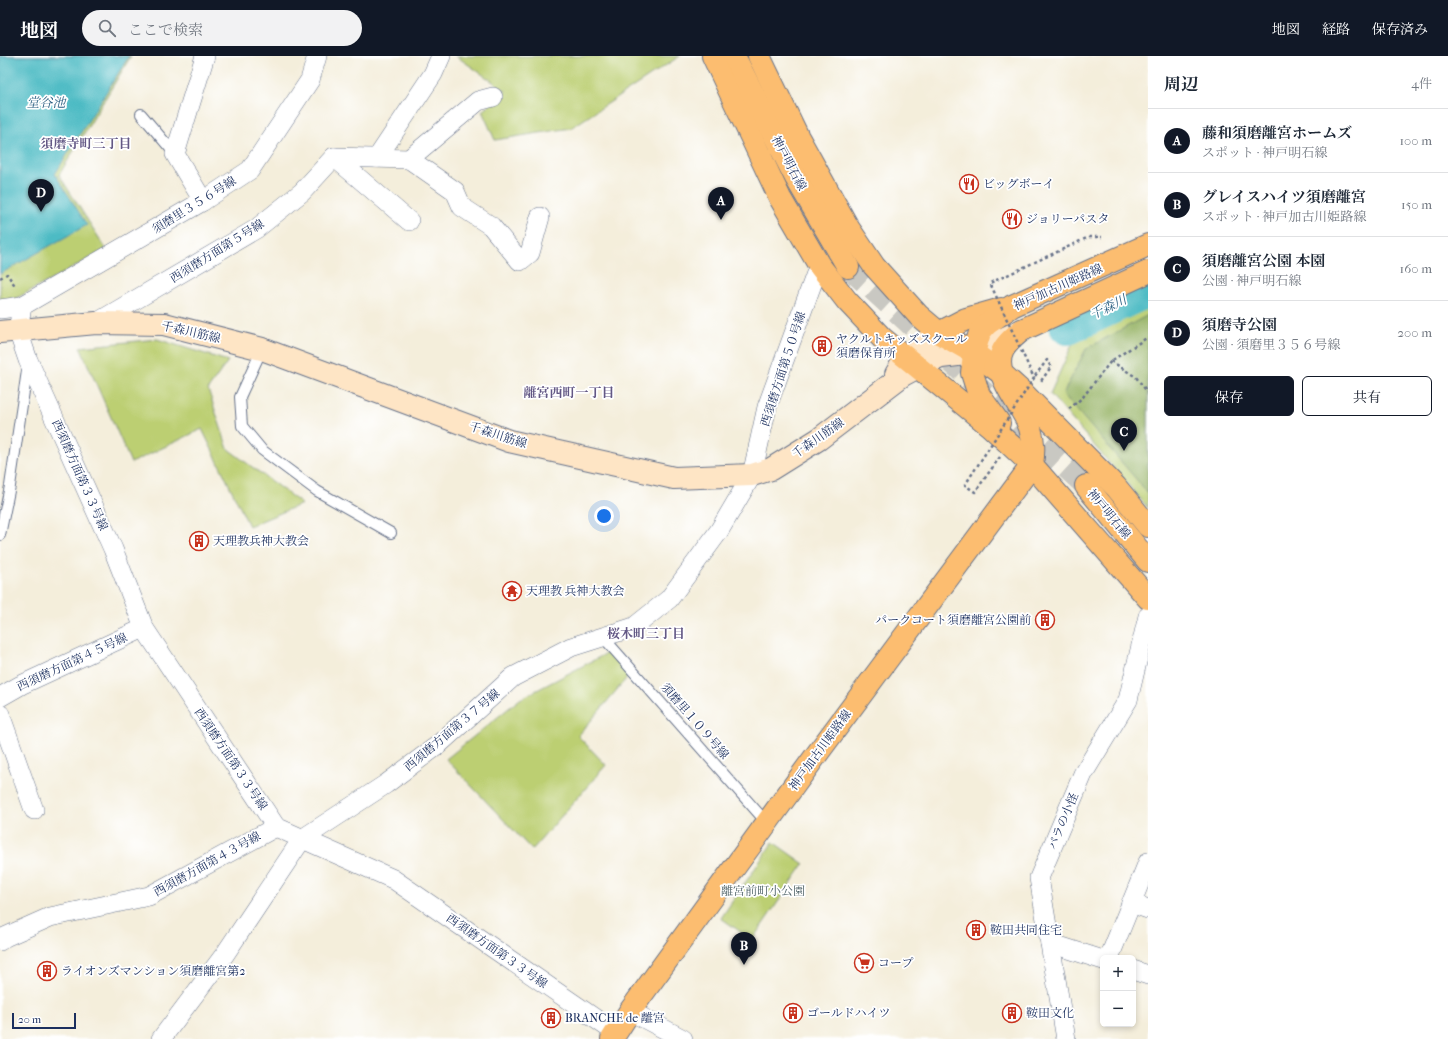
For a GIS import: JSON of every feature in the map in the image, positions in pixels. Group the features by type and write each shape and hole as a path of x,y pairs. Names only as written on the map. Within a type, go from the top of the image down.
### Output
{"main road":[{"path":"713,56 780,198 819,265 847,301 877,333 990,426 1032,465 1148,598"},
{"name":"神戸明石線","path":"734,56 796,178 848,267"},
{"path":"759,56 798,137 849,229 874,266 919,316 939,333 974,353 1001,373 1022,392 1116,487 1148,526"},
{"name":"神戸加古川姫路線","path":"1032,465 1009,438 979,395 972,373 974,353 980,332 987,324 1012,306 1148,245"},
{"name":"神戸加古川姫路線","path":"614,1036 630,1011 767,823 1032,465 1034,445 1030,427 1001,373 1000,362 1002,351 1022,330 1148,272"},
{"path":"939,333 966,319 1012,306"},
{"name":"神戸明石線","path":"1086,486 1148,561"}],"street":[{"path":"203,201 175,154 205,56"},
{"name":"須磨里３５６号線","path":"20,298 203,201 250,170 310,80 317,56"},
{"path":"377,158 433,74 441,56"},
{"path":"409,159 478,100 493,97"},
{"path":"334,157 409,159 455,191 462,207 491,226 520,260 530,254 540,216"},
{"path":"334,157 409,222"},
{"name":"西須磨方面第５号線","path":"96,323 256,229 302,192 334,157"},
{"name":"西須磨方面第５０号線","path":"752,475 767,407 819,265"},
{"path":"0,309 20,298"},
{"path":"9,331 20,298"},
{"name":"千森川筋線","path":"9,331 96,323 164,324 262,349 509,441 674,478 752,475 771,468 819,439 903,375 912,362 974,353 1022,330"},
{"name":"西須磨方面第３３号線","path":"9,331 28,360 113,550 144,628 276,827 393,879 614,1036"},
{"path":"912,362 922,344 939,333"},
{"name":"西須磨方面第３７号線","path":"161,1039 225,954 302,839 386,784 438,745 513,677 571,647 634,627 669,599 719,531 752,475"},
{"name":"バラの小怪","path":"1066,1039 1039,878 1083,774 1128,700 1148,616"},
{"name":"西須磨方面第４５号線","path":"0,697 22,684 144,628"},
{"path":"0,714 34,810"},
{"name":"西須磨方面第４３号線","path":"0,941 5,937 50,917 149,896 276,827"},
{"path":"1110,955 1140,906 1148,862"},
{"path":"1050,943 1100,959"},
{"path":"1136,971 1148,974"},
{"path":"630,1011 683,1039"}],"lane":[{"path":"141,114 175,154"},
{"path":"262,349 240,397 242,426 262,450 317,491 391,533"},
{"path":"0,535 10,486 28,360"},
{"name":"須磨里１０９号線","path":"603,637 767,823"}],"path":[{"path":"1034,378 990,283 1089,237 1102,237"},
{"path":"0,278 7,274 20,298"},
{"path":"1064,413 1083,397 1111,361 1148,337"},
{"path":"1000,457 975,492 965,485 1046,360 1051,367 1038,385"},
{"path":"1111,361 1136,378 1148,393"}],"green space":[{"name":"堂谷池","path":"0,56 131,56 59,175 106,249 7,303 0,304"},
{"path":"456,56 680,56 571,128 495,140 482,111 506,91"},
{"path":"1148,299 1148,508 1050,394 1075,338"},
{"path":"1148,315 1148,493 1063,394 1086,349"},
{"path":"157,339 228,361 208,389 228,449 302,504 249,526 202,429 131,463 80,347"},
{"path":"611,651 631,673 578,736 606,765 532,850 446,759 520,699"},
{"name":"離宮前町小公園","path":"773,842 804,864 752,940 721,918"}],"water":[{"name":"堂谷池","path":"0,56 129,56 55,174 87,225 0,274"}],"waterway":[{"name":"千森川","path":"1068,326 1148,288"}],"tunnel":[{"path":"848,267 1086,486"}],"place":[{"name":"ビッグボーイ","path":"969,184"},
{"name":"須磨寺公園","path":"41,212"},
{"name":"ジョリーパスタ","path":"1012,219"},
{"name":"藤和須磨離宮ホームズ","path":"721,220"},
{"name":"ヤクルトキッズスクール 須磨保育所","path":"822,346"},
{"name":"須磨離宮公園 本園","path":"1124,451"},
{"name":"天理教兵神大教会","path":"199,541"},
{"name":"天理教 兵神大教会","path":"512,591"},
{"name":"パークコート須磨離宮公園前","path":"1045,620"},
{"name":"鞍田共同住宅","path":"976,930"},
{"name":"コープ","path":"864,963"},
{"name":"グレイスハイツ須磨離宮","path":"744,965"},
{"name":"ライオンズマンション須磨離宮第2","path":"47,971"},
{"name":"ゴールドハイツ","path":"793,1013"},
{"name":"鞍田文化","path":"1012,1013"},
{"name":"BRANCHE de 離宮","path":"551,1018"}],"district":[{"name":"須磨寺町三丁目","path":"86,143"},
{"name":"離宮西町一丁目","path":"569,392"},
{"name":"桜木町三丁目","path":"646,633"}]}
